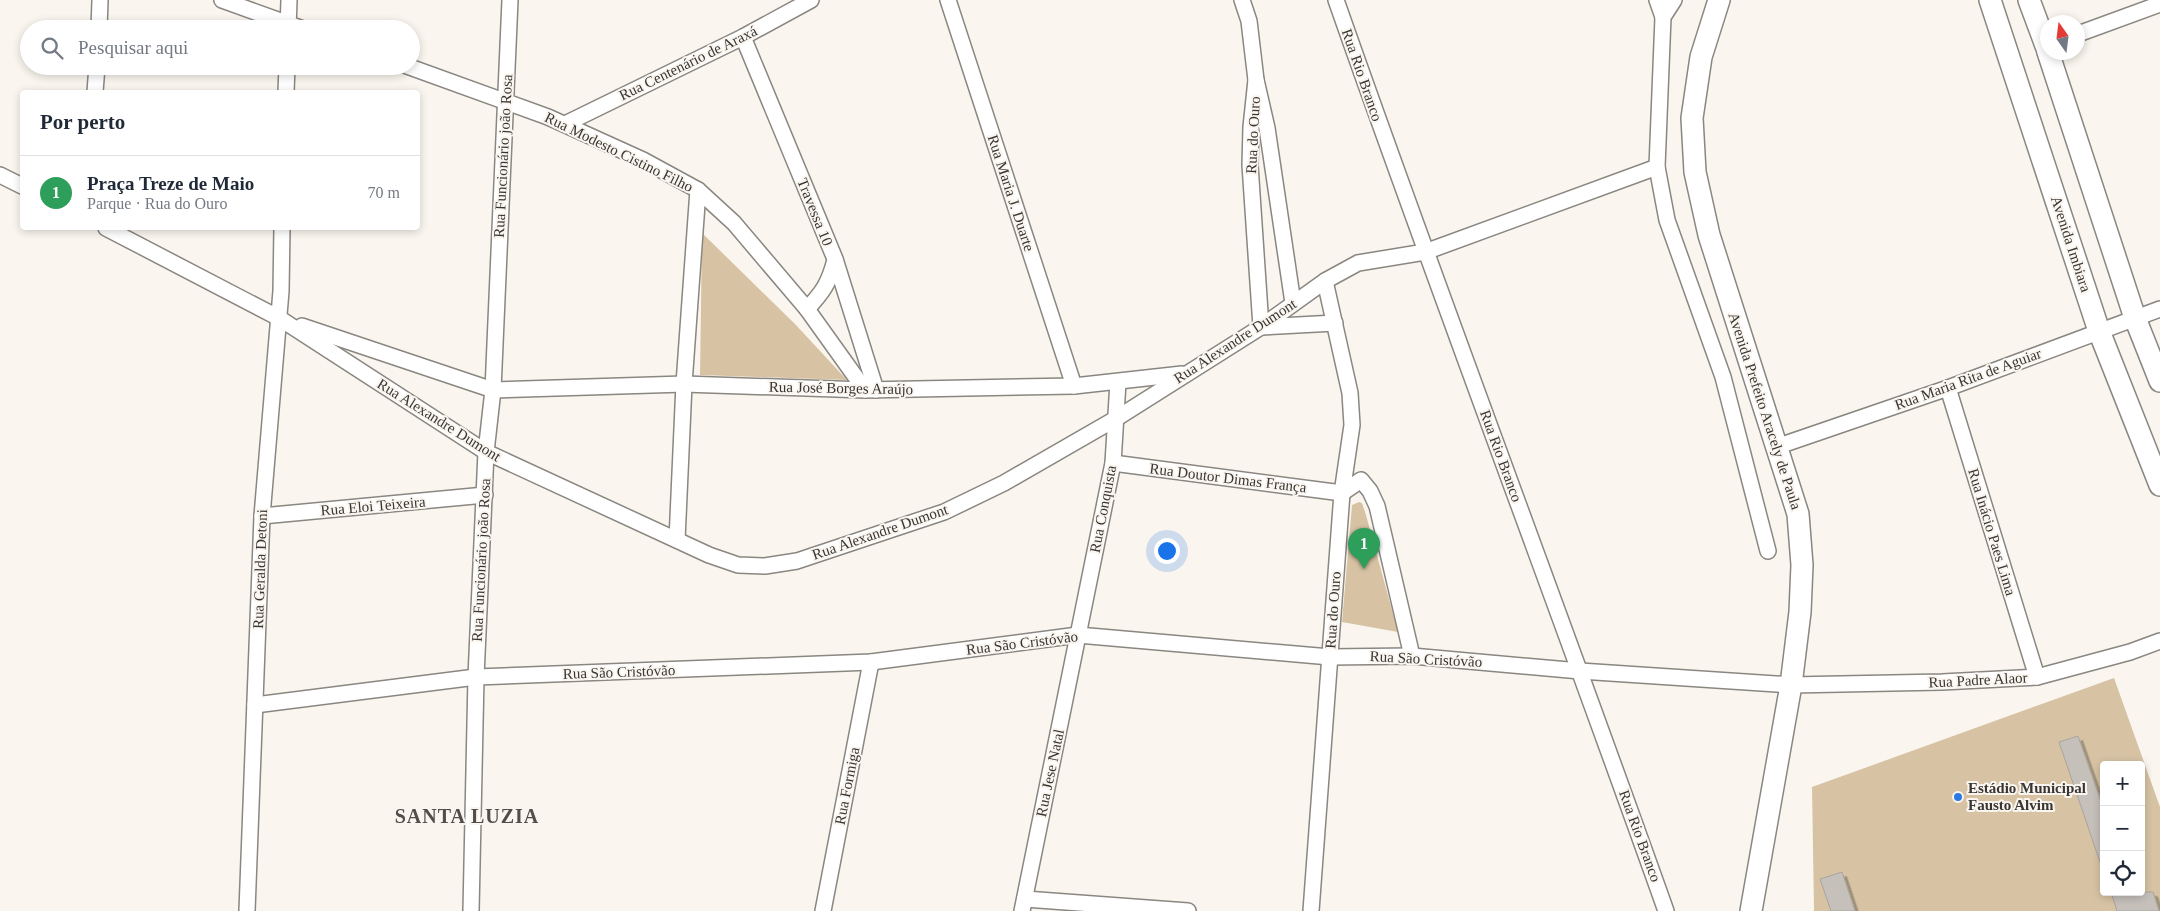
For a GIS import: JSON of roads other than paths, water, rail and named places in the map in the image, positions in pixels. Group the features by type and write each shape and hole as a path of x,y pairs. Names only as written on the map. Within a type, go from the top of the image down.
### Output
{"main road":[{"name":"Avenida Imbiara","path":"1990,0 2099,331 2160,485"},
{"path":"2029,0 2040,29"},
{"name":"Avenida Prefeito Aracely de Paula","path":"1720,1 1701,57 1692,118 1695,172 1709,234 1798,514 1802,565 1800,612 1791,685 1751,911"},
{"path":"2051,60 2135,318 2160,381"}],"street":[{"path":"99,20 100,0"},
{"path":"222,0 273,20"},
{"path":"288,20 290,0"},
{"name":"Rua Funcionário joão Rosa","path":"471,911 476,678 486,452 493,390 510,0"},
{"name":"Rua Centenário de Araxá","path":"565,124 743,38 811,0"},
{"name":"Rua Maria J. Duarte","path":"948,0 1074,386"},
{"path":"1242,0 1249,21 1256,80"},
{"name":"Rua Rio Branco","path":"1336,0 1425,252 1580,670 1666,911"},
{"path":"1657,0 1664,17"},
{"name":"Avenida Prefeito Aracely de Paula","path":"1674,0 1664,17 1657,167 1668,220 1724,377 1768,551"},
{"path":"2085,31 2160,4"},
{"name":"Travessa 10","path":"743,38 835,260 871,390"},
{"name":"Rua Modesto Cistino Filho","path":"420,71 565,124 643,160 698,190 734,223 807,309 871,390"},
{"path":"95,90 96,75"},
{"path":"286,90 287,75"},
{"name":"Rua do Ouro","path":"1256,80 1267,128 1293,304"},
{"name":"Rua do Ouro","path":"1256,80 1251,127 1250,164 1261,327"},
{"name":"Rua Alexandre Dumont","path":"110,230 279,318 486,452 709,555 738,565 765,566 797,561 944,512 1004,483 1116,418 1261,327 1325,281 1358,263 1425,252 1657,167"},
{"path":"0,175 20,185"},
{"path":"677,540 684,384 698,190"},
{"name":"Rua Geralda Detoni","path":"247,911 262,516 279,318 282,230"},
{"path":"807,309 823,292 828,283 835,260"},
{"name":"Rua do Ouro","path":"1311,911 1342,492 1352,425 1350,393 1325,281"},
{"name":"Rua Maria Rita de Aguiar","path":"1776,447 1948,388 2160,309"},
{"path":"279,318 493,390"},
{"path":"1261,327 1335,323"},
{"name":"Rua José Borges Araújo","path":"493,390 684,384 871,390 1074,386 1188,373"},
{"name":"Rua Conquista","path":"1078,635 1113,463 1118,382"},
{"name":"Rua Inácio Paes Lima","path":"1948,388 2037,677"},
{"name":"Rua Doutor Dimas França","path":"1113,463 1342,492"},
{"path":"1342,492 1361,480 1370,491 1377,506 1412,656"},
{"name":"Rua Eloi Teixeira","path":"262,516 485,495"},
{"name":"Rua São Cristóvão","path":"254,705 476,678 871,662 1078,635 1330,657 1412,656 1791,685"},
{"name":"Rua Jese Natal","path":"1023,905 1078,635"},
{"name":"Rua Padre Alaor","path":"1791,685 1942,682 2037,677 2130,652 2160,641"},
{"name":"Rua Formiga","path":"822,911 871,662"},
{"path":"1023,905 1188,911"}],"place":[{"name":"Praça Treze de Maio","path":"1364,569"},
{"name":"Estádio Municipal Fausto Alvim","path":"1958,797"}],"district":[{"name":"SANTA LUZIA","path":"467,816"}]}
